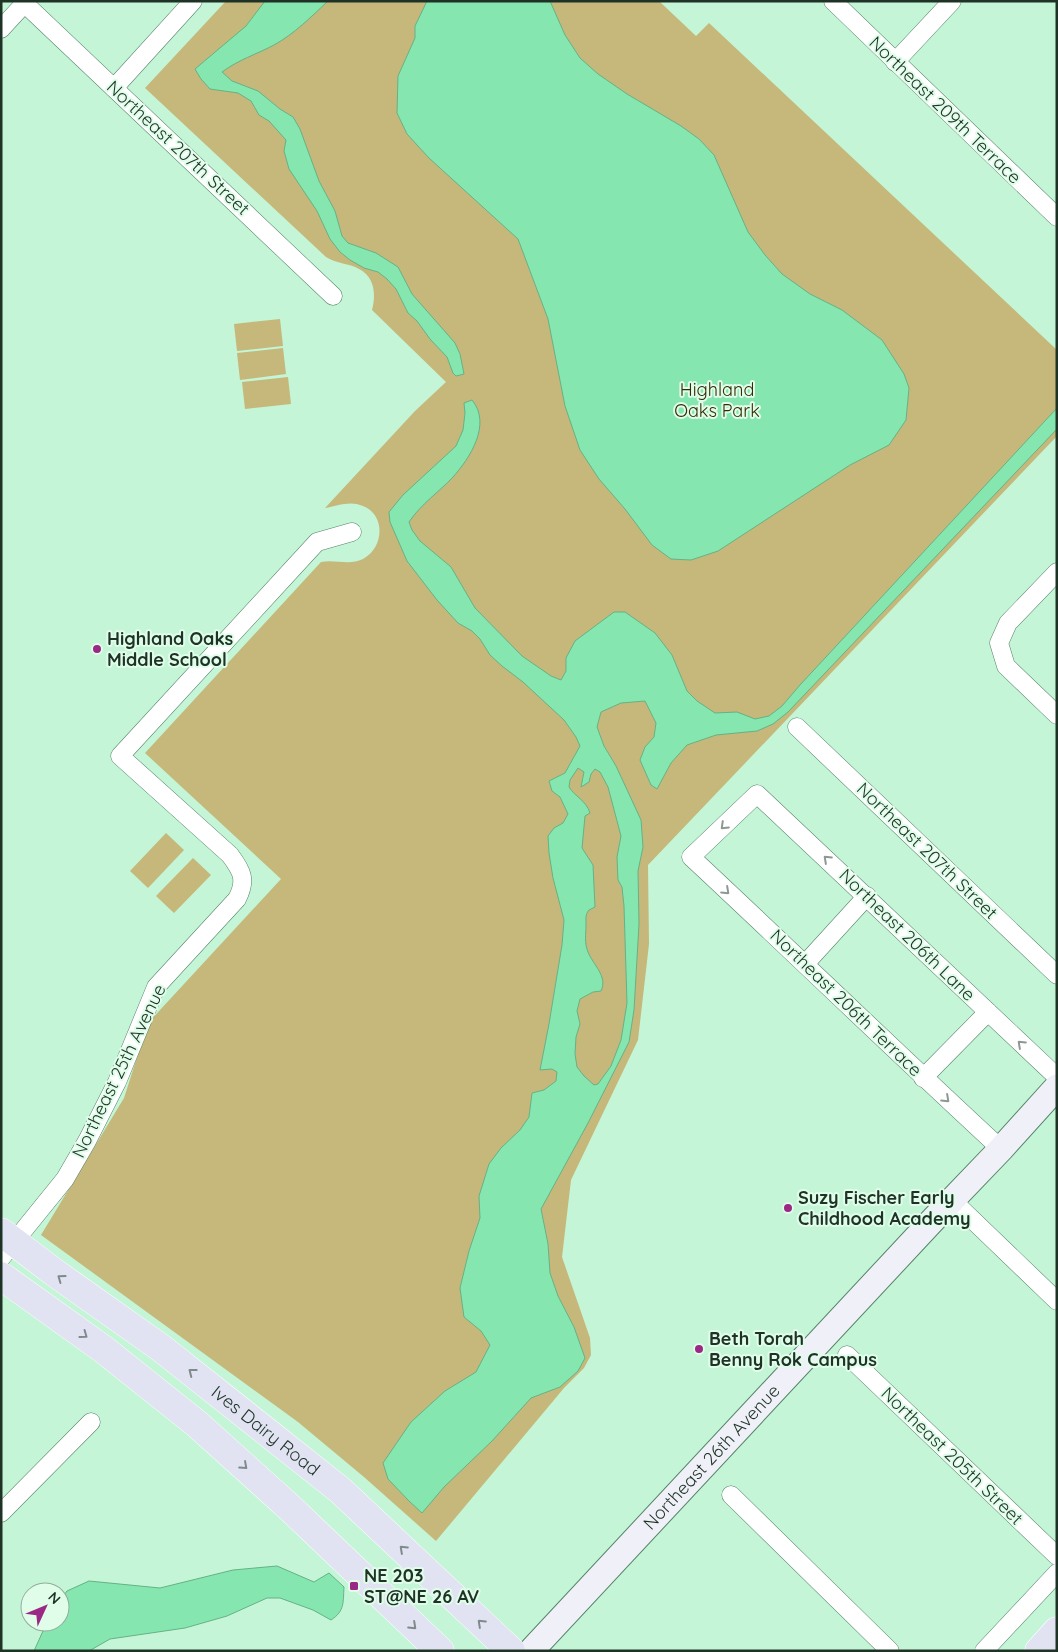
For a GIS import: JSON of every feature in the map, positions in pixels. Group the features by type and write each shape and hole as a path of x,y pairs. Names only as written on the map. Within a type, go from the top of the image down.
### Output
{"main road":[{"name":"Ives Dairy Road","path":"6,1244 55,1273 160,1348 340,1490 511,1651"},
{"path":"1,1276 103,1349 196,1424 289,1507 440,1651"},
{"path":"1038,1651 1057,1631"}],"street":[{"path":"114,88 193,1"},
{"name":"Northeast 209th Terrace","path":"834,1 1057,218"},
{"path":"895,62 952,1"},
{"path":"1,29 23,2"},
{"name":"Northeast 207th Street","path":"23,2 334,296"},
{"name":"Northeast 25th Avenue","path":"6,1244 65,1179 117,1082 156,988 237,898 242,889 242,876 230,855 120,756 317,542 352,532"},
{"path":"1057,572 1008,623 999,643 1006,666 1057,715"},
{"name":"Northeast 207th Street","path":"797,727 1057,975"},
{"name":"Northeast 206th Lane","path":"691,858 757,794 1057,1077"},
{"name":"Northeast 206th Terrace","path":"691,858 1001,1149"},
{"path":"805,964 867,896"},
{"path":"924,1078 988,1012"},
{"name":"Northeast 26th Avenue","path":"531,1651 1057,1087"},
{"path":"952,1200 1057,1301"},
{"name":"Northeast 205th Street","path":"847,1355 1057,1556"},
{"path":"1,1513 91,1422"},
{"path":"731,1495 890,1651"},
{"path":"984,1651 1057,1573"}],"green space":[{"name":"Highland Oaks Park","path":"226,1 659,1 696,36 709,23 1057,350 1057,436 648,865 649,944 638,1040 571,1180 562,1257 590,1338 591,1355 584,1368 564,1388 436,1541 298,1422 41,1235 124,1098 148,1023 281,879 145,753 321,562 352,562 363,559 370,554 375,547 380,532 376,517 370,510 358,504 344,504 325,508 415,411 446,382 372,310 373,287 364,272 326,257 145,88"},
{"path":"280,319 283,346 237,351 234,324"},
{"path":"283,348 286,374 240,380 237,353"},
{"path":"288,377 291,404 245,409 242,382"},
{"path":"166,833 184,850 148,888 130,871"},
{"path":"193,858 211,875 174,913 156,896"}],"shaded area":[{"path":"265,1 328,1 281,41 234,64 222,72 232,81 258,91 293,117 300,129 319,181 335,211 342,236 348,243 376,253 398,267 412,294 455,343 460,354 464,374 456,376 453,373 447,357 408,313 396,289 387,279 378,272 364,268 350,260 340,252 330,239 317,211 289,169 284,151 286,140 269,121 259,115 251,101 238,93 210,89 195,69 246,26"},
{"path":"427,1 550,1 565,35 580,58 598,74 627,94 699,139 714,155 748,232 765,255 782,274 810,294 842,310 882,340 904,374 909,388 906,420 889,445 850,465 718,551 691,560 671,559 652,545 599,479 580,450 565,406 548,319 518,239 429,158 407,134 397,113 398,76 415,38 415,26"},
{"path":"472,400 478,409 480,419 479,430 472,451 453,477 409,522 420,541 451,567 475,608 522,656 551,676 561,680 566,671 566,658 575,641 614,612 625,612 655,633 672,655 687,691 697,701 715,713 737,712 755,719 769,716 782,706 1057,408 1057,429 788,712 773,724 757,731 716,735 687,745 671,763 657,789 651,785 640,760 645,747 654,737 656,723 645,701 621,703 601,712 597,727 604,746 616,766 641,820 643,847 638,871 639,924 634,1010 629,1042 541,1209 548,1244 550,1273 558,1296 574,1327 585,1358 578,1371 560,1387 531,1398 492,1441 444,1487 422,1513 388,1479 383,1463 411,1422 445,1391 476,1372 490,1345 481,1331 464,1317 460,1288 469,1251 480,1218 479,1196 489,1164 501,1148 520,1130 529,1117 532,1093 544,1090 556,1081 557,1072 552,1069 540,1070 562,945 564,920 553,878 548,836 554,828 563,823 568,814 560,797 552,791 549,781 565,773 580,746 564,720 490,655 480,639 472,631 458,623 437,600 407,561 390,522 389,512 403,495 456,446 463,430 464,403","holes":["578,768 584,772 581,787 589,782 591,774 595,769 600,772 608,787 621,836 617,857 618,880 622,887 624,906 627,1003 621,1040 611,1066 598,1084 594,1085 577,1067 575,1054 576,1037 580,1024 577,1011 580,999 593,992 601,991 603,986 603,980 588,952 586,942 586,915 589,910 595,907 593,865 582,848 585,816 590,813 586,805 569,787 570,780"]},
{"path":"277,1566 314,1582 329,1573 344,1587 341,1610 331,1620 313,1610 280,1598 267,1598 227,1616 185,1628 110,1639 89,1651 34,1651 43,1632 70,1632 70,1590 89,1581 160,1588 233,1570"}],"place":[{"name":"Highland Oaks Middle School","path":"97,649"},
{"name":"Suzy Fischer Early Childhood Academy","path":"788,1208"},
{"name":"Beth Torah Benny Rok Campus","path":"699,1349"},
{"name":"NE 203 ST@NE 26 AV","path":"354,1586"}]}
